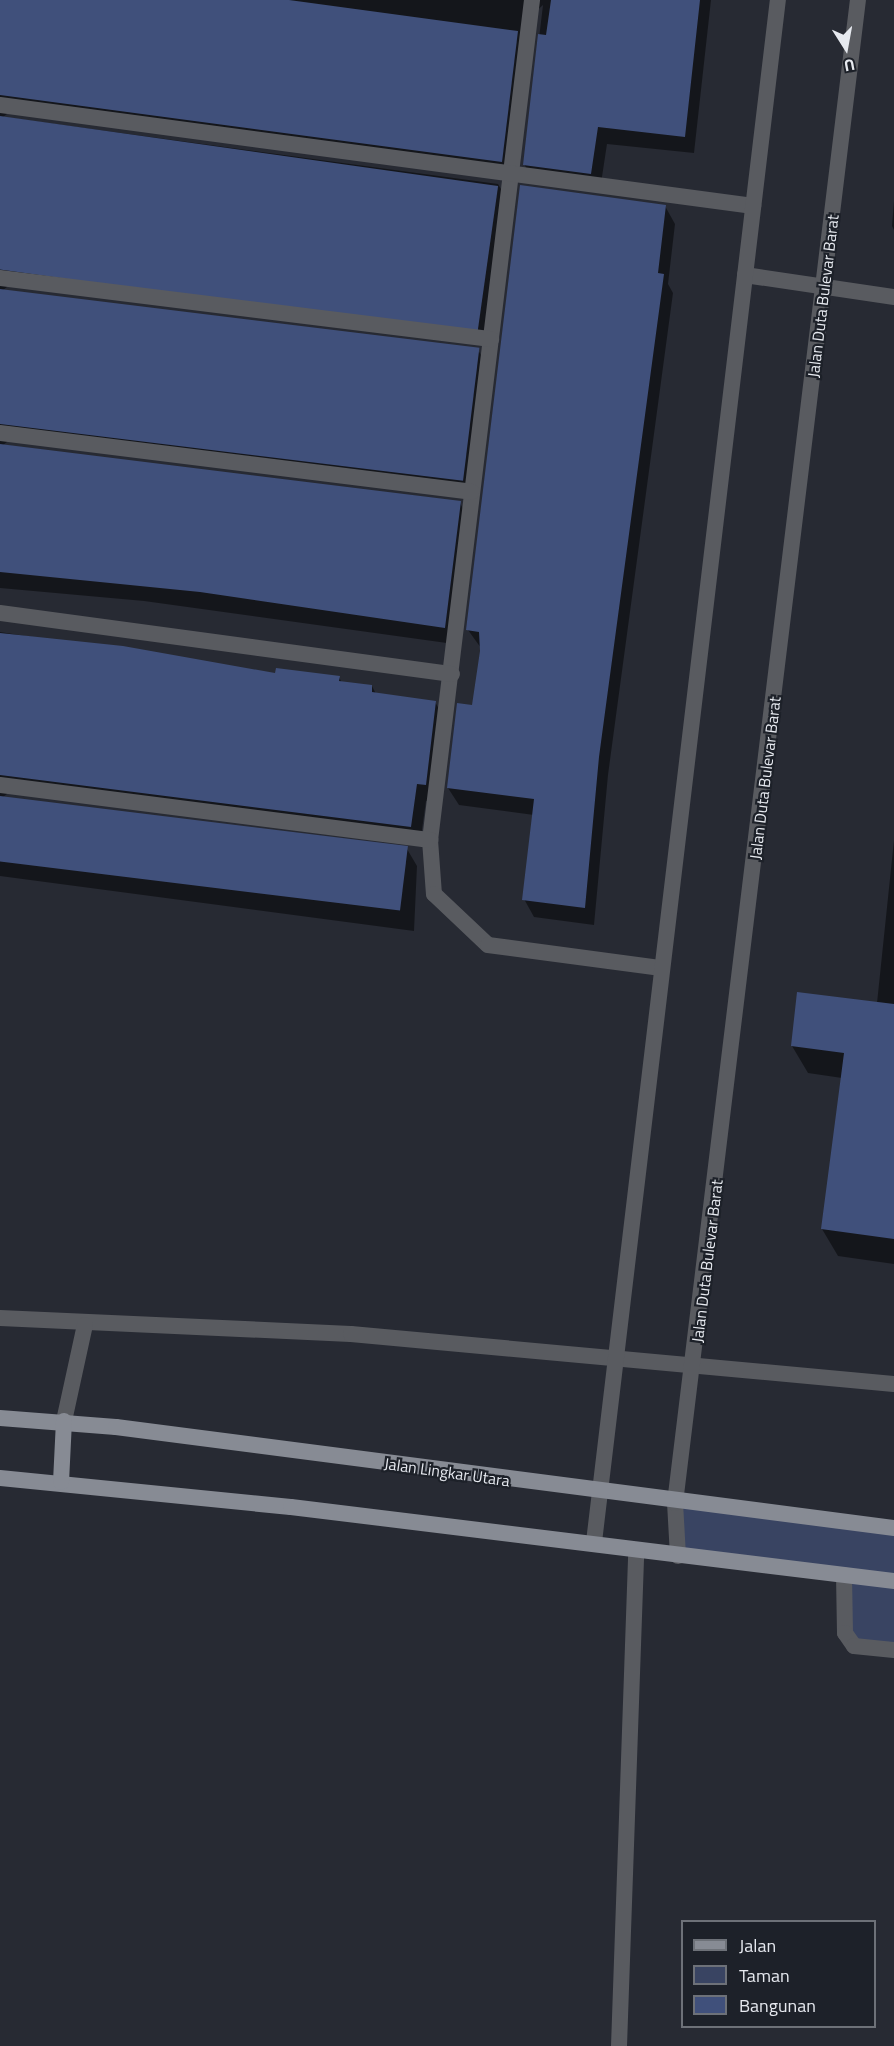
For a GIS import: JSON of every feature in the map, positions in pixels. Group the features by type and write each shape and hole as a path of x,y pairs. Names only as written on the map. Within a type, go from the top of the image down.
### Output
{"main road":[{"name":"Jalan Lingkar Utara","path":"0,1418 64,1421 603,1494 894,1528"},
{"path":"61,1482 64,1421"},
{"path":"0,1478 61,1482 594,1542 636,1551 894,1581"}],"street":[{"path":"532,0 471,492 452,674 430,840 434,894 488,945 661,968"},
{"path":"594,1542 607,1464 615,1360 661,968 750,276 753,206 778,0"},
{"name":"Jalan Duta Bulevar Barat","path":"678,1556 675,1503 682,1471 692,1391 816,285 858,0"},
{"path":"0,105 511,171 753,206"},
{"path":"750,276 894,297"},
{"path":"0,278 490,339"},
{"path":"0,433 471,492"},
{"path":"0,613 452,674"},
{"path":"0,785 430,840"},
{"path":"0,1318 85,1325 351,1334 894,1384"},
{"path":"64,1421 85,1325"},
{"path":"619,2046 636,1551"},
{"path":"844,1575 845,1633 854,1646 894,1650"}],"green space":[{"path":"675,1503 894,1529 894,1651 854,1646 844,1575 678,1556"}],"building":[{"path":"0,0 289,0 518,31 502,162 0,95"},
{"path":"551,0 700,0 685,137 598,127 591,174 523,165 538,34 546,35"},
{"path":"0,116 498,186 477,337 0,269"},
{"path":"520,185 666,205 658,273 664,274 599,757 585,908 522,900 534,799 447,788 457,703 472,705 480,651 479,632 466,630"},
{"path":"0,289 479,348 463,481 0,424"},
{"path":"0,444 461,501 445,628 200,592 0,572"},
{"path":"0,633 123,646 275,673 276,668 340,676 339,681 372,685 372,692 436,701 426,785 417,784 411,827 0,775"},
{"path":"0,796 408,846 400,911 0,861"},
{"path":"797,992 894,1004 894,1239 821,1229 844,1053 791,1046"}]}
